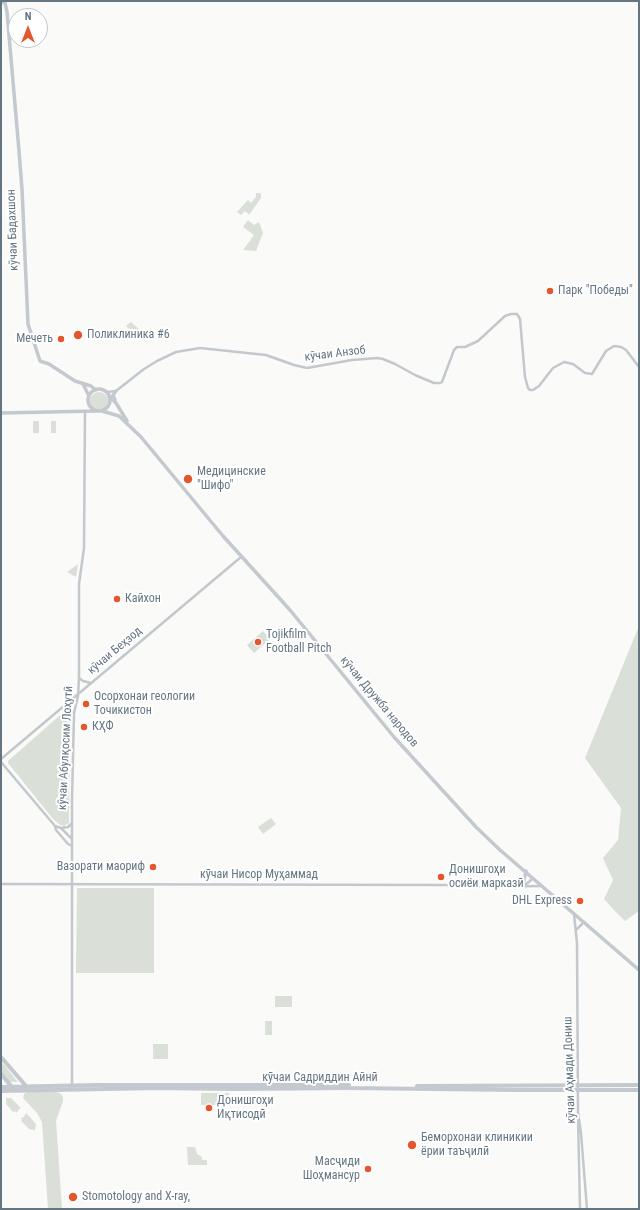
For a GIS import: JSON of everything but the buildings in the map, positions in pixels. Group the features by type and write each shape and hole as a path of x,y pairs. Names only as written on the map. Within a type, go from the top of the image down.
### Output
{"highway":[{"path":"1,1058 26,1086"},
{"path":"1,1074 13,1088"},
{"name":"кӯчаи Садриддин Айнӣ","path":"97,1087 639,1085"},
{"name":"кӯчаи Садриддин Айнӣ","path":"1,1090 26,1086 72,1087"},
{"name":"кӯчаи Садриддин Айнӣ","path":"1,1087 639,1090"}],"main road":[{"name":"кӯчаи Бадахшон","path":"3,2 22,188 28,324 40,360 49,364 71,379 91,386 96,390"},
{"path":"82,384 88,396 85,411"},
{"path":"88,396 96,390 102,389 107,392 128,424"},
{"path":"116,391 113,395 116,404"},
{"path":"102,411 109,405 109,396"},
{"path":"88,402 91,408 96,411"},
{"path":"1,413 102,411 119,416 128,424"},
{"name":"кӯчаи Дружба народов","path":"128,424 162,461 241,557 290,610 394,737 476,827 639,970"},
{"path":"523,885 526,871"}],"street":[{"name":"кӯчаи Анзоб","path":"116,391 144,369 157,361 176,352 200,348 259,353 307,368 352,360 377,358 437,383 442,382 454,350 457,347 465,346 478,341 505,316 511,314 517,314 520,319 525,377 530,390 533,390 539,386 553,368 564,362 573,364 585,373 592,374 606,351 614,346 621,347 626,350 639,367"},
{"path":"107,392 116,391"},
{"name":"кӯчаи Абулқосим Лоҳутӣ","path":"72,1087 72,823 74,713 78,696 79,586 84,548 85,411"},
{"name":"кӯчаи Беҳзод","path":"1,759 78,696 91,683 241,557"},
{"path":"78,678 91,683"},
{"path":"62,708 69,708 74,713"},
{"path":"1,762 56,830 68,844 72,846"},
{"path":"54,826 61,828 68,827 72,823"},
{"path":"61,828 72,840"},
{"name":"кӯчаи Нисор Муҳаммад","path":"517,887 534,878"},
{"name":"кӯчаи Нисор Муҳаммад","path":"1,884 438,884 470,887 543,886"},
{"name":"кӯчаи Аҳмади Дониш","path":"574,914 577,930 578,1113 581,1128 587,1209"},
{"path":"577,930 584,922"},
{"path":"578,1113 580,1209"}],"shaded area":[{"path":"256,193 261,193 261,198 249,215 245,211 241,215 237,212 248,200 251,203 256,197"},
{"path":"248,220 254,225 259,222 263,233 256,251 243,250 254,235 243,227"},
{"path":"131,322 139,329 134,334 126,326"},
{"path":"99,392 105,395 108,401 105,407 99,410 93,407 90,401 93,395"},
{"path":"33,421 39,421 39,433 33,433"},
{"path":"51,421 56,421 56,433 51,433"},
{"path":"78,564 76,577 67,572"},
{"path":"639,626 639,911 625,921 604,899 613,880 603,858 618,840 621,808 585,758"},
{"name":"Tojikfilm Football Pitch","path":"263,631 270,639 254,653 247,645"},
{"path":"67,709 72,711 72,713 70,725 69,823 64,826 60,825 53,819 8,763 8,761"},
{"path":"271,818 276,824 263,834 258,827"},
{"path":"77,888 154,888 154,973 76,973"},
{"path":"275,996 292,996 292,1007 275,1007"},
{"path":"265,1021 272,1021 272,1035 265,1035"},
{"path":"153,1044 168,1044 168,1059 153,1059"},
{"path":"1,1061 18,1082 10,1082 1,1072"},
{"path":"27,1092 56,1092 60,1093 63,1097 56,1121 62,1209 48,1209 42,1122 37,1113 23,1098 24,1094"},
{"path":"201,1093 229,1093 229,1105 201,1105"},
{"path":"6,1098 11,1098 21,1108 16,1113 15,1111 13,1112 6,1104"},
{"path":"26,1113 36,1124 35,1130 29,1129 21,1121 21,1118 24,1117"},
{"path":"187,1147 195,1147 197,1154 202,1157 202,1160 207,1160 207,1165 188,1165"}],"place":[{"name":"Парк \"Победы\"","path":"550,291"},
{"name":"Поликлиника #6","path":"78,335"},
{"name":"Мечеть","path":"61,339"},
{"name":"Медицинские \"Шифо\"","path":"188,479"},
{"name":"Кайхон","path":"117,599"},
{"name":"Tojikfilm Football Pitch","path":"258,642"},
{"name":"Осорхонаи геологии Точикистон","path":"86,704"},
{"name":"КҲФ","path":"84,727"},
{"name":"Вазорати маориф","path":"153,867"},
{"name":"Донишгоҳи осиёи марказӣ","path":"441,877"},
{"name":"DHL Express","path":"580,901"},
{"name":"Донишгоҳи Иқтисодӣ","path":"209,1108"},
{"name":"Беморхонаи клиникии ёрии таъҷилӣ","path":"412,1145"},
{"name":"Масҷиди Шоҳмансур","path":"368,1169"},
{"name":"Stomotology and X-ray,","path":"73,1197"}]}
